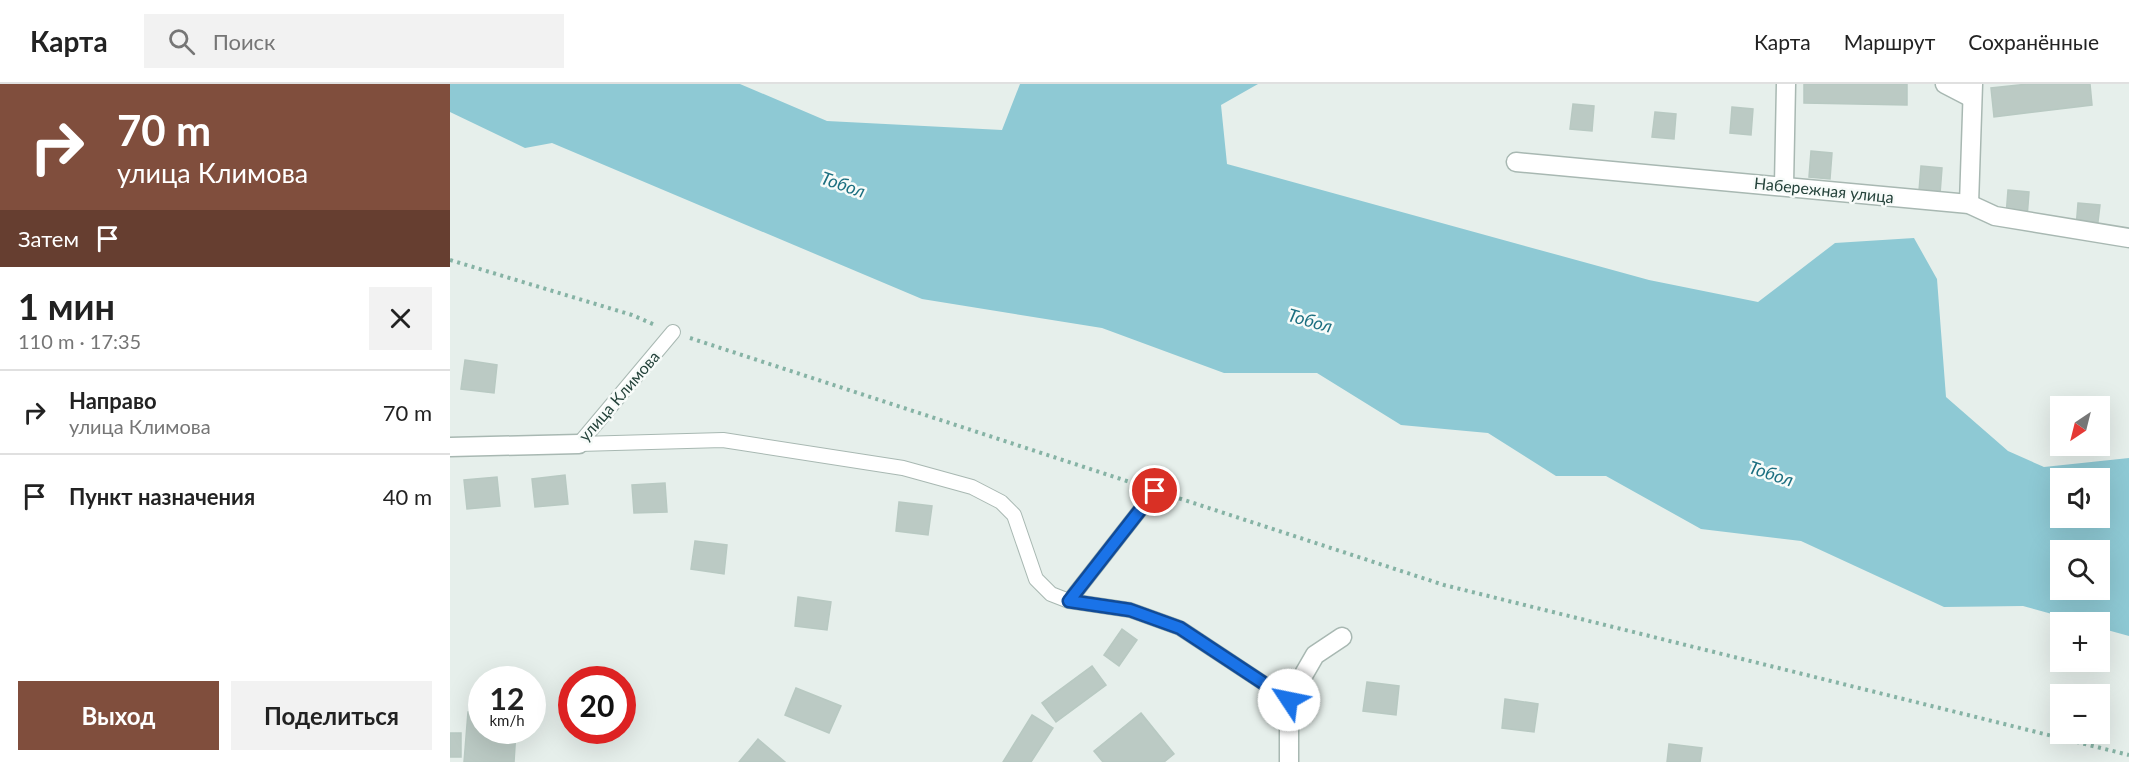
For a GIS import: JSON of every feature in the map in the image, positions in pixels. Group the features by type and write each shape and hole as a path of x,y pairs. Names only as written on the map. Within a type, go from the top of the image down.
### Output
{"street":[{"path":"1784,185 1786,84"},
{"path":"1945,84 1973,91 1969,204"},
{"name":"Набережная улица","path":"1516,162 1784,185 1969,204 1995,216 2129,238"},
{"name":"улица Климова","path":"450,447 579,444"},
{"path":"1289,762 1289,700 1315,655 1342,637"}],"lane":[{"name":"улица Климова","path":"579,444 673,332"},
{"path":"579,444 723,440 903,468 972,487 1001,502 1014,515 1036,579 1051,594 1069,601 1130,610 1180,628 1289,700"},
{"path":"1069,601 1155,491"}],"path":[{"path":"450,260 632,315 673,332 1444,585 2129,755"}],"water":[{"name":"Тобол","path":"450,84 740,84 827,121 1002,130 1020,84 1258,84 1221,105 1227,164 1649,280 1758,302 1835,243 1914,238 1937,279 1946,397 2008,451 2044,467 2129,458 2129,636 2110,631 2110,612 2050,613 2023,606 1944,607 1801,541 1701,529 1606,476 1556,476 1488,433 1401,425 1317,373 1224,373 1102,328 922,299 552,143 525,148 450,112"}],"building":[{"path":"1804,84 1907,84 1907,105 1804,103"},
{"path":"2028,84 2090,84 2092,105 1994,117 1991,88"},
{"path":"1573,104 1594,106 1592,131 1570,129"},
{"path":"1732,107 1753,109 1751,135 1730,133"},
{"path":"1655,112 1676,114 1674,139 1652,137"},
{"path":"1811,151 1832,153 1830,179 1809,177"},
{"path":"1921,166 1942,168 1940,194 1919,191"},
{"path":"2008,190 2029,192 2027,218 2006,216"},
{"path":"2078,203 2100,205 2097,230 2076,228"},
{"path":"465,360 497,365 494,393 461,389"},
{"path":"565,475 568,504 535,507 532,479"},
{"path":"497,477 500,506 467,509 464,480"},
{"path":"665,483 667,512 634,513 632,485"},
{"path":"899,502 932,506 928,535 896,531"},
{"path":"695,541 727,545 724,574 691,569"},
{"path":"798,597 831,602 827,630 795,626"},
{"path":"1122,629 1137,640 1119,666 1104,655"},
{"path":"1092,666 1106,685 1056,722 1042,703"},
{"path":"1367,682 1399,686 1396,715 1363,711"},
{"path":"796,688 841,706 829,733 785,715"},
{"path":"1505,699 1538,704 1534,732 1502,728"},
{"path":"468,712 468,744 515,744 514,762 464,762"},
{"path":"1141,713 1174,754 1164,762 1103,762 1094,751"},
{"path":"1032,715 1053,728 1031,762 1003,762"},
{"path":"450,733 461,733 461,757 450,757"},
{"path":"758,739 785,762 739,762"},
{"path":"1669,744 1702,748 1700,762 1667,762"}],"route":[{"path":"1155,491 1069,601 1130,610 1180,628 1289,700"}]}
